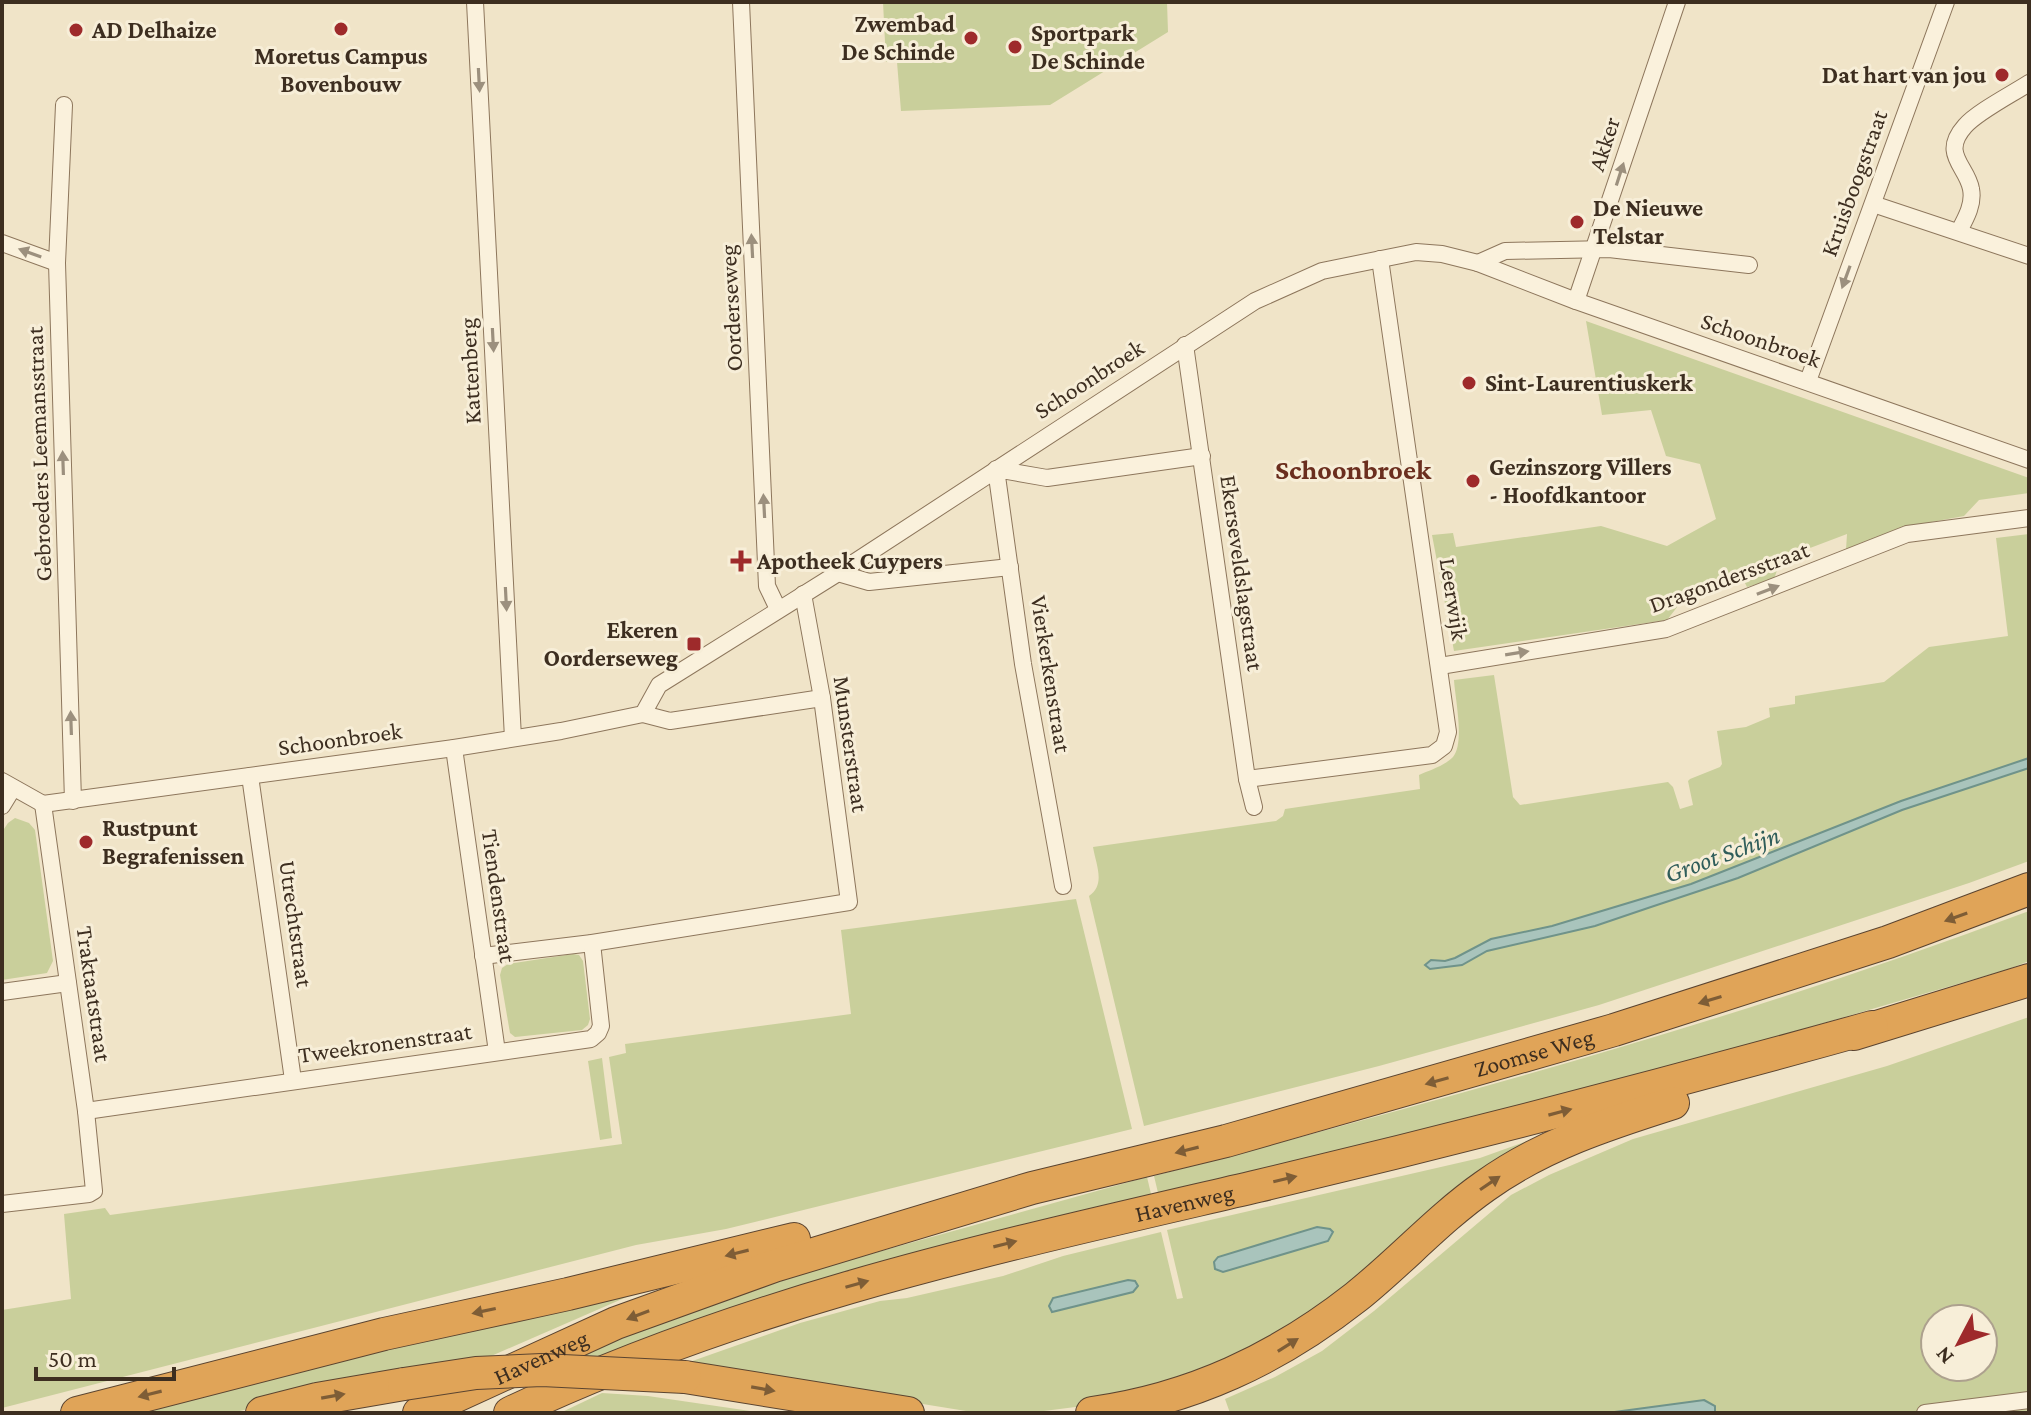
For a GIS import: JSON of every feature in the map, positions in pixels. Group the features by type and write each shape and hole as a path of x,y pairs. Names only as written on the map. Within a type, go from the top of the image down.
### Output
{"highway":[{"name":"Zoomse Weg","path":"1032,1188 1226,1141 1614,1030 1803,971 2029,889"},
{"path":"1092,1413 1136,1406 1187,1391 1288,1346 1358,1295 1484,1186 1557,1143 1714,1090 1872,1027 2029,980"},
{"name":"Havenweg","path":"510,1413 712,1329 846,1287 1010,1243 1458,1138 1872,1027"},
{"path":"77,1413 384,1334 568,1294 956,1198 1032,1188"},
{"name":"Havenweg","path":"419,1413 616,1323 701,1291 1032,1188"},
{"path":"262,1413 317,1399 404,1384 476,1373 542,1370 685,1377 908,1413"}],"street":[{"name":"Kattenberg","path":"475,2 513,738"},
{"name":"Oorderseweg","path":"741,2 767,586 778,609"},
{"name":"Akker","path":"1576,301 1677,2"},
{"name":"Kruisboogstraat","path":"1808,381 1946,2"},
{"path":"1959,231 1972,201 1971,186 1956,162 1954,151 1965,126 2029,83"},
{"name":"Gebroeders Leemansstraat","path":"64,105 57,263 73,801"},
{"path":"1873,204 2029,256"},
{"path":"2,243 57,263"},
{"path":"1478,263 1505,251 1595,250 1749,265"},
{"name":"Schoonbroek","path":"643,714 659,685 838,573 1255,301 1322,271 1416,252 1442,254 1478,263 1576,301 2029,460"},
{"name":"Leerwijk","path":"1247,779 1432,755 1444,746 1448,732 1380,259"},
{"name":"Ekerseveldslagstraat","path":"1185,345 1247,779 1254,807"},
{"path":"996,469 1047,478 1202,456"},
{"name":"Vierkerkenstraat","path":"996,469 1023,664 1063,886"},
{"name":"Dragondersstraat","path":"1440,666 1666,629 1907,534 2029,518"},
{"path":"838,573 869,582 1010,567"},
{"name":"Munsterstraat","path":"592,943 849,902 822,698 803,594"},
{"name":"Schoonbroek","path":"43,804 454,748 643,714 670,721 822,698"},
{"name":"Tiendenstraat","path":"454,748 497,1052"},
{"name":"Utrechtstraat","path":"250,776 293,1080"},
{"path":"2,806 8,785 43,804"},
{"name":"Traktaatstraat","path":"2,1204 94,1191 86,1111 43,804"},
{"path":"483,956 592,943"},
{"name":"Tweekronenstraat","path":"86,1111 582,1041 598,1033 601,1026 592,943"},
{"path":"2,992 68,983"},
{"path":"1925,1413 2029,1400"}],"green space":[{"name":"Sportpark De Schinde","path":"883,2 1167,2 1168,32 1050,105 901,111 897,62 886,62"},
{"path":"1586,321 2029,478 2029,493 1979,500 1964,516 1910,526 1846,550 1847,534 1781,559 1774,579 1747,587 1740,573 1685,597 1667,620 1454,651 1432,535 1453,533 1456,547 1601,526 1667,546 1716,519 1700,464 1666,456 1651,410 1602,415"},
{"path":"2029,534 2029,861 1599,1005 1379,1066 1144,1126 1089,896 1099,880 1093,847 1276,821 1283,816 1285,809 1420,789 1419,775 1445,763 1457,750 1459,731 1454,680 1494,675 1513,797 1520,805 1668,782 1673,787 1680,809 1693,805 1688,781 1722,764 1717,731 1746,727 1770,717 1769,708 1795,704 1795,696 1884,682 1929,647 2008,636 1996,538"},
{"path":"15,818 29,823 35,830 53,961 47,973 2,980 2,832"},
{"path":"1076,899 1132,1129 726,1229 636,1245 2,1408 2,1310 71,1299 64,1214 105,1208 110,1215 622,1144 609,1057 626,1053 625,1044 851,1014 841,930"},
{"path":"2029,911 2029,961 2009,969 1636,1078 1159,1197 1154,1176 1375,1117 1704,1022"},
{"path":"579,955 583,961 590,1019 588,1025 582,1030 515,1037 510,1033 500,975 502,968 508,964"},
{"path":"2029,1017 2029,1413 1230,1413 1225,1399 1275,1377 1322,1351 1511,1195 1633,1139 1887,1066"},
{"path":"602,1058 612,1138 600,1140 588,1061"},
{"path":"1550,1133 1317,1312 1213,1366 1091,1405 1044,1411 966,1411 681,1365 800,1323 880,1301 907,1298 1003,1276 1063,1256 1161,1232 1177,1299 1183,1298 1167,1230 1480,1158"},
{"path":"1147,1177 1152,1198 599,1358 571,1358 692,1310 831,1265"},
{"path":"629,1296 482,1360 342,1385 232,1413 117,1413 398,1341"},
{"path":"602,1393 648,1396 764,1413 560,1413"}],"water":[{"path":"2029,758 2029,768 1902,810 1738,878 1595,926 1487,951 1462,965 1430,969 1425,965 1431,960 1455,958 1491,939 1552,926 1691,884 1901,801"},
{"path":"1317,1227 1333,1232 1328,1241 1223,1272 1215,1269 1214,1262 1218,1257"},
{"path":"1128,1280 1135,1281 1138,1286 1133,1292 1052,1312 1049,1306 1053,1298"},
{"path":"1704,1400 1715,1406 1715,1413 1607,1413"}],"place":[{"name":"Moretus Campus Bovenbouw","path":"341,29"},
{"name":"AD Delhaize","path":"76,30"},
{"name":"Zwembad De Schinde","path":"971,38"},
{"name":"Sportpark De Schinde","path":"1015,47"},
{"name":"Dat hart van jou","path":"2002,75"},
{"name":"De Nieuwe Telstar","path":"1577,222"},
{"name":"Sint-Laurentiuskerk","path":"1469,383"},
{"name":"Gezinszorg Villers - Hoofdkantoor","path":"1473,481"},
{"name":"Apotheek Cuypers","path":"741,561"},
{"name":"Ekeren Oorderseweg","path":"694,644"},
{"name":"Rustpunt Begrafenissen","path":"86,842"}],"district":[{"name":"Schoonbroek","path":"1353,469"}],"water label":[{"name":"Groot Schijn","path":"1722,854"}]}
